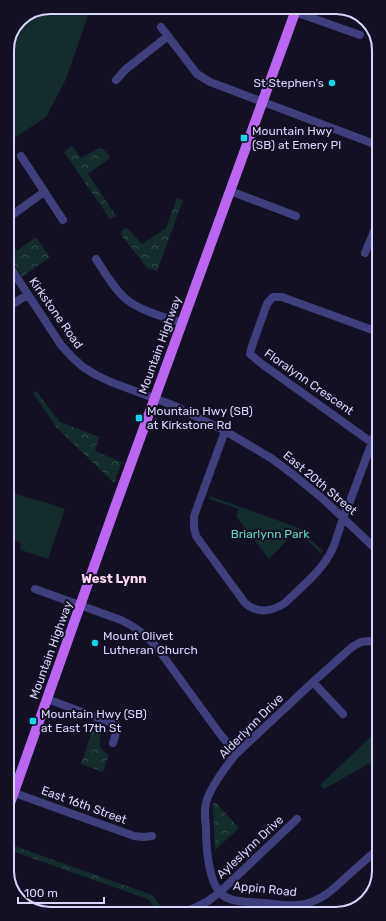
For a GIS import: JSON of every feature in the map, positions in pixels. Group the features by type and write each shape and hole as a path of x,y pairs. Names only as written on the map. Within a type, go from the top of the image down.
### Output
{"main road":[{"name":"Mountain Highway","path":"14,784 47,699 294,14"}],"street":[{"path":"308,14 360,35"},
{"path":"161,27 197,74 219,86 372,143"},
{"path":"116,80 126,69 168,36"},
{"path":"22,156 63,220"},
{"path":"230,191 296,216"},
{"path":"14,214 44,192"},
{"path":"365,253 372,236"},
{"path":"96,259 118,290 128,300 142,308 182,323"},
{"name":"Kirkstone Road","path":"14,274 61,345 83,367 111,382 155,398"},
{"path":"14,303 27,295"},
{"name":"Floralynn Crescent","path":"372,330 282,297 273,297 268,304 250,354 372,443"},
{"name":"East 20th Street","path":"155,398 175,406 225,431 271,458 323,499 372,545"},
{"path":"225,431 194,516 194,527 196,536 204,548 245,603 250,607 264,611 271,610 285,603 321,568 332,551 342,523 344,512 372,452"},
{"path":"35,590 131,624 152,641 236,754"},
{"name":"Alderlynn Drive","path":"220,892 216,888 208,860 205,816 206,803 226,766 236,754 352,646 361,642 372,642"},
{"path":"313,682 343,714"},
{"path":"47,699 112,723 116,728 113,743"},
{"name":"East 16th Street","path":"14,793 134,836 152,836"},
{"name":"Ayleslynn Drive","path":"220,892 297,820"},
{"name":"Appin Road","path":"196,907 208,901 220,892 228,899 302,905 324,897 372,854"}],"green space":[{"path":"50,14 89,14 66,79 46,117 14,138 14,47 17,36 24,24 36,17"},
{"path":"72,146 81,158 100,148 105,151 110,158 88,174 116,216 110,219 64,152"},
{"path":"177,198 183,200 157,271 147,268 122,236 121,232 123,229 127,228 142,244 166,228"},
{"path":"36,237 50,257 22,277 14,264 14,246 17,251"},
{"path":"36,391 60,422 99,437 95,451 122,462 114,483 57,428 33,393"},
{"path":"14,493 65,509 48,559 21,550 20,542 14,540"},
{"name":"Briarlynn Park","path":"210,496 299,528 323,551 321,554 297,530 269,559 236,516 239,509 209,499"},
{"path":"94,726 103,729 100,737 100,747 109,755 103,772 81,764"},
{"path":"372,736 372,762 324,789 320,785"},
{"path":"215,802 239,828 215,850 213,804"},
{"path":"14,846 152,895 161,907 154,907 148,899 14,852"}],"place":[{"name":"St Stephen's","path":"332,83"},
{"name":"Mountain Hwy (SB) at Emery Pl","path":"244,138"},
{"name":"Mountain Hwy (SB) at Kirkstone Rd","path":"139,418"},
{"name":"Mount Olivet Lutheran Church","path":"95,643"},
{"name":"Mountain Hwy (SB) at East 17th St","path":"33,721"}],"district":[{"name":"West Lynn","path":"114,578"}]}
